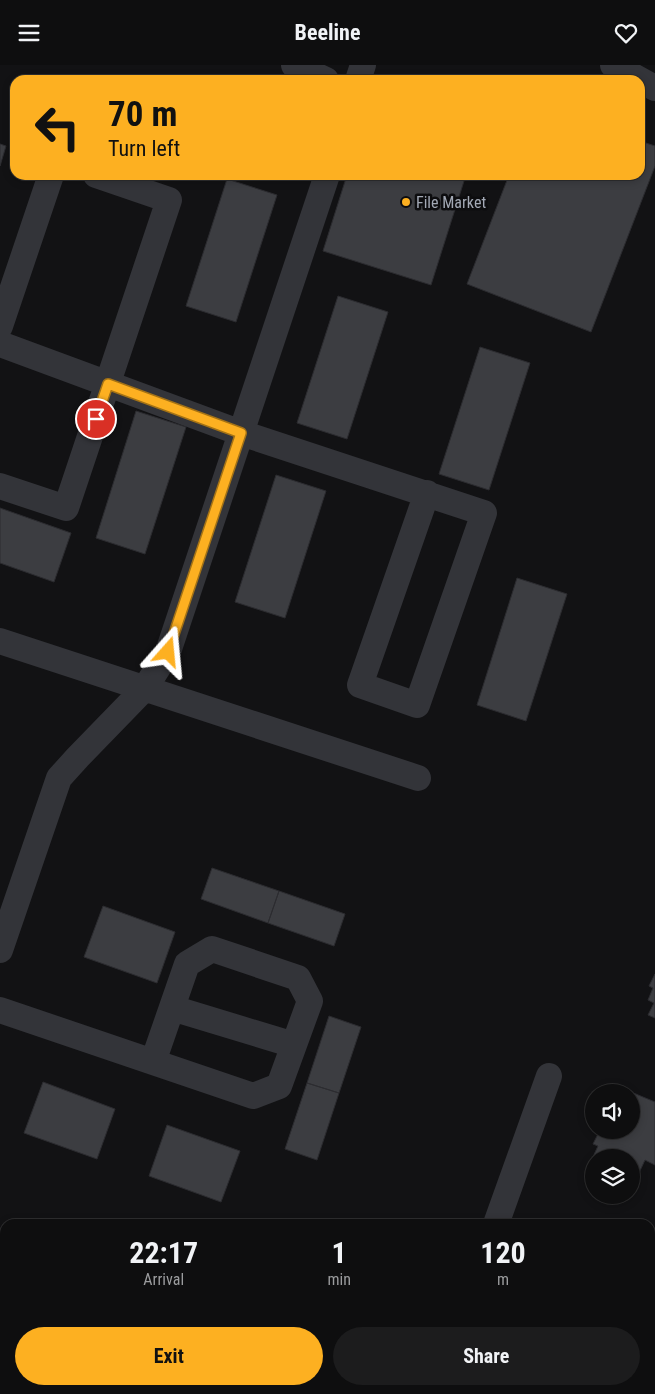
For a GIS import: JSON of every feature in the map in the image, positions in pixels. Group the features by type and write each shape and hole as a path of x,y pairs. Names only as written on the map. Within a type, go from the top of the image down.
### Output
{"street":[{"path":"294,65 315,75"},
{"path":"613,65 631,75"},
{"path":"0,326 49,180"},
{"path":"0,486 66,508 169,200 111,180"},
{"path":"0,950 59,778 145,688 168,652 325,180"},
{"path":"0,344 241,433 426,493 484,513 417,705 360,685 426,493"},
{"path":"0,641 418,778"},
{"path":"0,1010 252,1096 279,1086 310,1001 298,978 212,949 187,964 153,1062"},
{"path":"172,1008 294,1045"},
{"path":"498,1219 549,1076"}],"building":[{"path":"645,143 655,146 655,166 591,332 467,284 507,180 645,180"},
{"path":"0,144 6,146 0,166"},
{"path":"227,180 277,195 236,322 186,306"},
{"path":"345,180 464,181 431,285 323,251"},
{"path":"338,296 388,312 347,439 297,423"},
{"path":"480,347 530,363 489,490 439,474"},
{"path":"136,411 186,427 145,554 96,538"},
{"path":"276,475 326,491 285,618 235,602"},
{"path":"0,508 71,533 54,582 0,563"},
{"path":"517,578 567,594 526,721 477,705"},
{"path":"212,868 279,891 268,923 201,899"},
{"path":"279,891 345,914 334,946 268,923"},
{"path":"103,906 175,932 157,983 84,957"},
{"path":"655,974 655,1018 648,1015 654,1003 648,1000 653,988 649,986"},
{"path":"329,1016 361,1027 339,1093 307,1083"},
{"path":"43,1082 115,1109 97,1159 24,1133"},
{"path":"307,1083 339,1093 317,1160 285,1149"},
{"path":"640,1096 655,1102 655,1165 645,1160 640,1171 640,1149 597,1149 598,1146 593,1144 596,1139 640,1139"},
{"path":"167,1125 240,1151 221,1202 149,1176"}],"place":[{"name":"File Market","path":"406,202"}],"route":[{"path":"96,419 108,384 241,433 168,652"}]}
